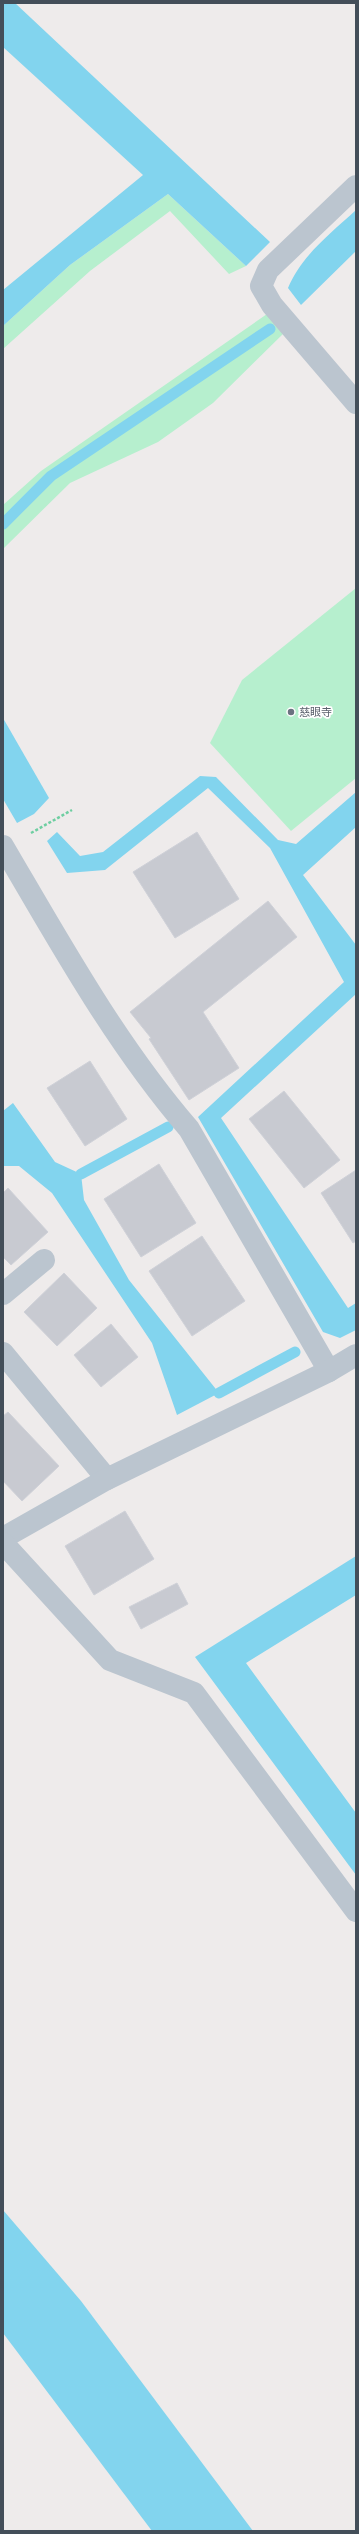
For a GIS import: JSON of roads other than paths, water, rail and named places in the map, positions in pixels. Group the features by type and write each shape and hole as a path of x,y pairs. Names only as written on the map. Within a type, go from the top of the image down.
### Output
{"street":[{"path":"356,186 268,270 261,286 272,304 356,403"},
{"path":"4,847 77,973 162,1097 189,1129 330,1371"},
{"path":"3,1294 44,1260"},
{"path":"3,1353 107,1479"},
{"path":"3,1538 107,1479 330,1371 356,1355"},
{"path":"3,1543 110,1660 194,1693 356,1912"}],"water":[{"path":"3,3 15,3 270,242 246,266 168,194 70,265 3,326 3,290 143,175 3,47"},
{"path":"356,210 356,251 301,305 288,288 294,276 309,255"},
{"path":"3,718 49,798 34,814 17,823 3,799"},
{"path":"200,776 216,777 278,840 296,844 356,792 356,827 303,875 356,945 356,994 221,1118 348,1308 356,1303 356,1330 340,1338 323,1332 198,1117 344,982 270,848 208,788 105,870 67,873 47,841 57,832 80,856 103,852"},
{"path":"13,1103 55,1162 81,1174 84,1200 129,1280 219,1393 177,1415 152,1343 52,1193 19,1166 3,1166 3,1111"},
{"path":"356,1556 356,1595 246,1663 356,1813 356,1875 195,1657"},
{"path":"3,2210 81,2301 253,2531 152,2531 3,2333"}],"waterway":[{"path":"3,524 51,476 270,329"},
{"path":"81,1174 168,1127"},
{"path":"219,1393 295,1352"}],"place":[{"name":"慈眼寺","path":"291,712"}]}
